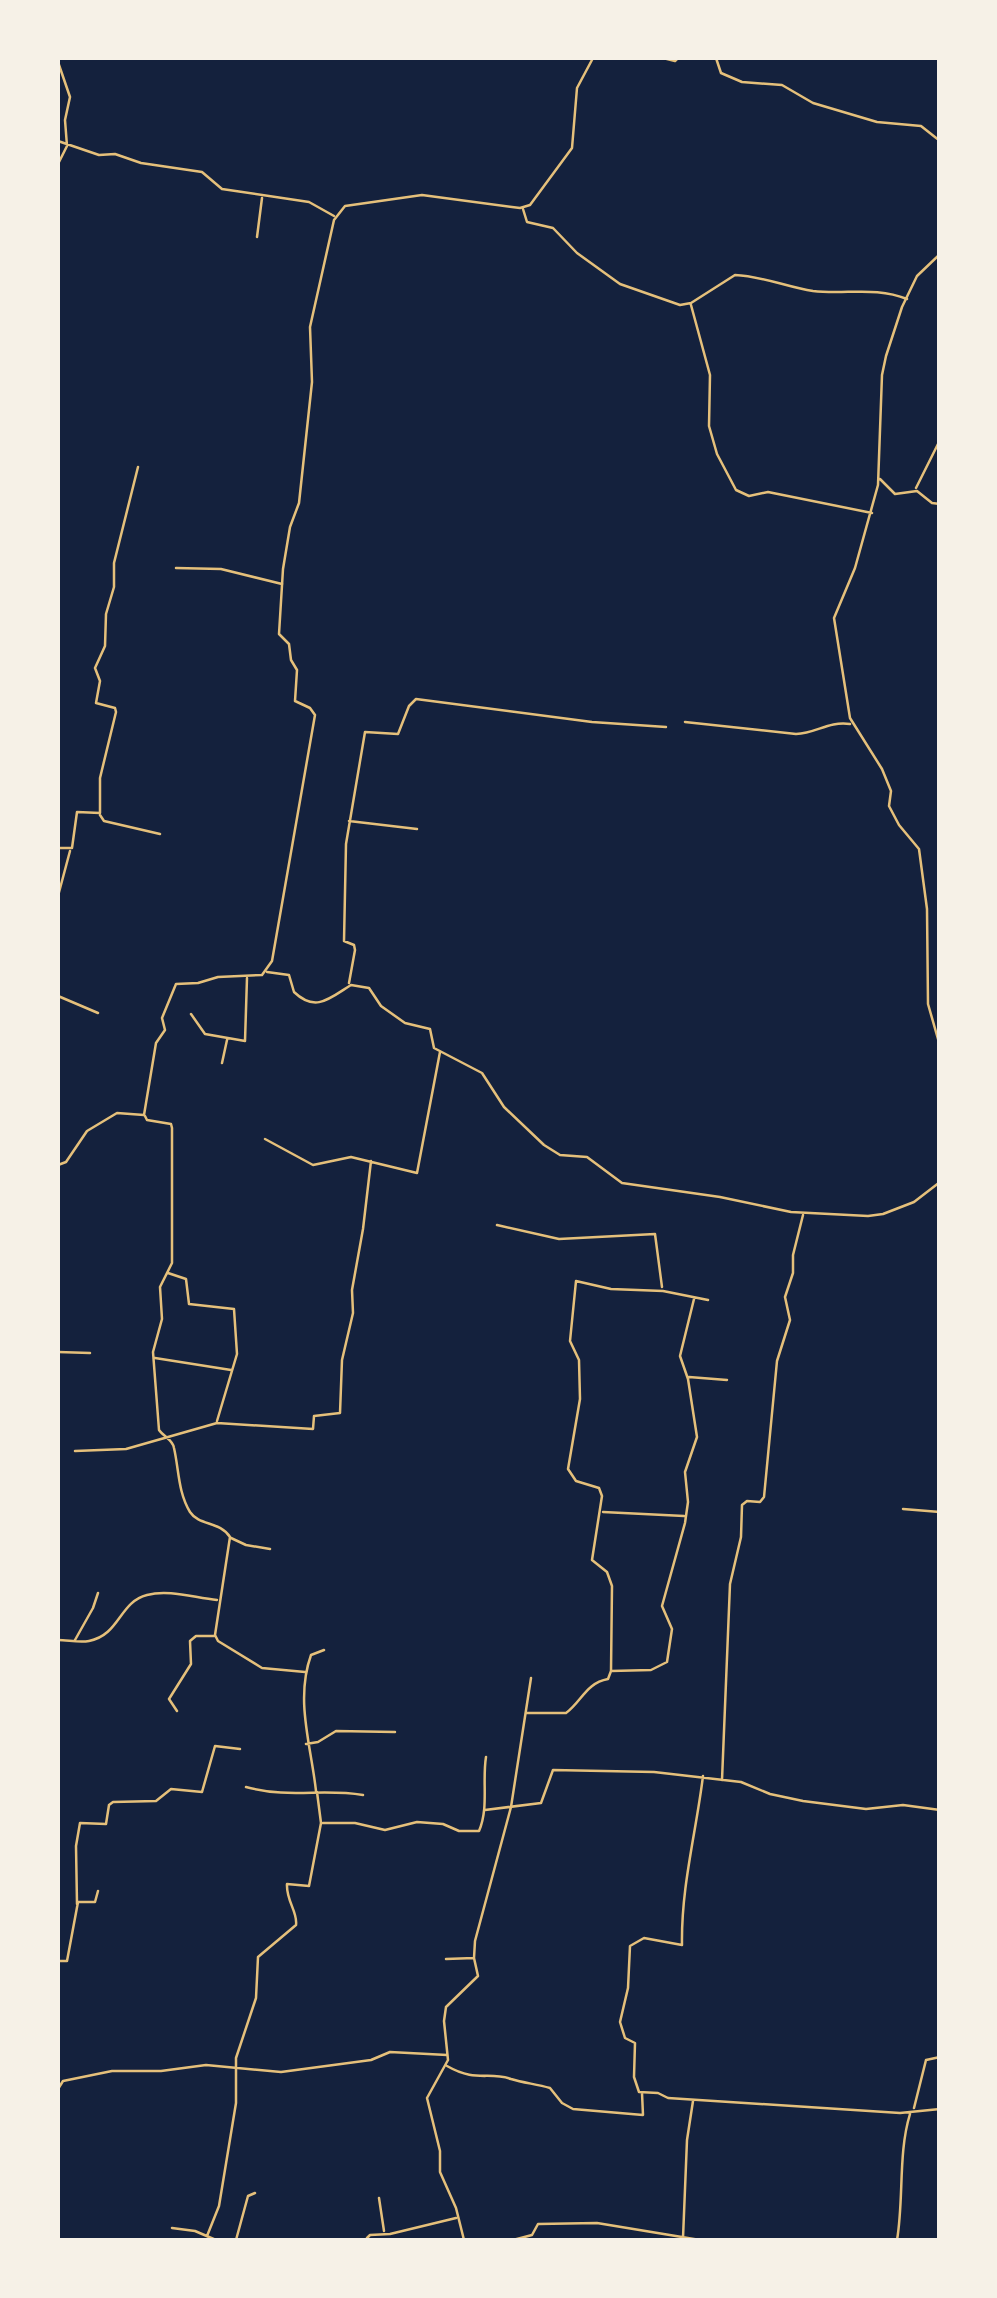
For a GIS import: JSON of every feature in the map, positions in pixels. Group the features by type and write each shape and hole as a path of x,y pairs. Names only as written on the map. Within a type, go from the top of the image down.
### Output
{"street":[{"path":"267,972 285,898 315,715 295,701 298,670 291,660 289,644 278,630 290,528 301,491 313,375 309,334 336,217 345,206 422,195 523,208 534,201 572,148 577,88 593,58"},
{"path":"663,58 678,58"},
{"path":"716,58 721,73 734,80 782,85 813,104 877,122 919,125 940,141"},
{"path":"58,62 70,97 65,120 67,144 58,164"},
{"path":"58,141 99,155 115,154 141,163 198,171 222,188 309,202 336,217"},
{"path":"257,236 263,196"},
{"path":"523,208 527,222 553,228 577,252 620,284 680,305 691,304 735,275 812,291 884,291 907,299"},
{"path":"940,254 920,273 907,299 882,375 879,478 855,568 834,618 852,723 882,769 891,792 889,806 901,828 918,846 927,909 928,1004 940,1046"},
{"path":"691,304 710,376 710,426 716,454 736,490 748,496 768,492 872,513"},
{"path":"879,478 895,494 915,490 940,440"},
{"path":"138,467 114,562 105,646 95,668 100,681 96,704 115,708 116,712 100,778 98,814 104,822 160,834"},
{"path":"915,490 932,503 940,504"},
{"path":"176,568 221,569 282,584"},
{"path":"270,1549 246,1545 230,1537 224,1528 191,1514 180,1486 174,1444 164,1437 159,1426 154,1358 162,1319 160,1287 168,1273 173,1248 172,1128 171,1124 145,1119 144,1115 156,1044 165,1030 162,1018 176,984 267,972 290,974 294,992 314,1003 329,1001 348,986 355,950 342,934 349,821 364,733 398,734 409,706 416,699 618,725 666,727"},
{"path":"685,722 796,734 836,722 852,723"},
{"path":"58,896 77,812 98,814"},
{"path":"349,821 417,829"},
{"path":"58,848 70,849"},
{"path":"191,1014 205,1034 244,1041 248,977"},
{"path":"58,978 58,995 98,1013"},
{"path":"348,986 369,988 381,1006 409,1025 430,1029 433,1046 482,1073 504,1107 544,1144 560,1154 587,1157 614,1180 803,1214 883,1214 922,1198 940,1182"},
{"path":"222,1062 227,1038"},
{"path":"265,1139 313,1164 347,1156 416,1173 420,1170 420,1150 440,1051"},
{"path":"58,1165 66,1162 87,1131 117,1113 144,1115"},
{"path":"75,1452 126,1450 217,1423 313,1428 314,1416 340,1414 342,1360 353,1314 353,1283 364,1229 371,1161"},
{"path":"722,1780 731,1580 741,1537 742,1505 744,1501 763,1499 776,1362 790,1320 784,1297 792,1277 792,1256 803,1214"},
{"path":"498,1226 559,1239 656,1234 663,1291"},
{"path":"168,1273 187,1280 188,1304 234,1308 237,1354 217,1423"},
{"path":"524,1713 566,1714 594,1681 608,1679 611,1672 612,1586 607,1572 592,1560 603,1500 599,1488 576,1481 568,1469 580,1399 578,1360 570,1340 576,1281 708,1300"},
{"path":"611,1672 651,1670 667,1662 672,1629 662,1606 686,1516 685,1472 698,1430 680,1356 694,1298"},
{"path":"58,1352 90,1353"},
{"path":"154,1358 232,1370"},
{"path":"687,1377 727,1380"},
{"path":"902,1509 940,1512"},
{"path":"601,1512 686,1516"},
{"path":"230,1537 219,1600 218,1641 262,1668 305,1672"},
{"path":"74,1641 98,1592"},
{"path":"58,1640 94,1640 115,1627 129,1603 148,1594 219,1600"},
{"path":"177,1711 169,1699 191,1664 190,1640 216,1635"},
{"path":"207,2236 219,2206 236,2103 235,2067 256,1998 259,1954 296,1925 297,1916 287,1900 287,1884 309,1886 322,1823 306,1744 305,1672 311,1655 324,1650"},
{"path":"464,2240 440,2172 439,2144 428,2105 430,2088 449,2055 444,2011 478,1976 474,1958 485,1899 511,1806 530,1678"},
{"path":"306,1744 336,1731 396,1732"},
{"path":"58,1961 67,1962 77,1904 80,1823 106,1824 109,1805 114,1802 156,1801 170,1789 202,1792 215,1746 240,1749"},
{"path":"322,1823 355,1823 386,1830 416,1822 481,1830 486,1757"},
{"path":"485,1810 541,1803 554,1770 703,1777 741,1782 803,1801 866,1809 902,1806 940,1810"},
{"path":"703,1777 685,1875 682,1946 644,1938 630,1946 628,1988 620,2022 625,2038 635,2043 634,2076 639,2092 693,2100 900,2113 940,2110"},
{"path":"246,1787 294,1796 328,1790 363,1794"},
{"path":"77,1904 81,1900 95,1902 98,1891"},
{"path":"446,1959 474,1958"},
{"path":"58,2089 63,2081 112,2072 161,2071 206,2064 281,2072 371,2060 388,2052 449,2055"},
{"path":"898,2240 904,2186 903,2137 926,2060 940,2057"},
{"path":"446,2066 471,2078 510,2078 522,2085 550,2088 562,2103 574,2109 643,2114 642,2092"},
{"path":"681,2239 693,2100"},
{"path":"236,2240 248,2196 255,2193"},
{"path":"379,2198 384,2234"},
{"path":"367,2238 458,2217"},
{"path":"513,2240 532,2235 538,2224 568,2221 700,2240"},
{"path":"172,2228 216,2240"}]}
